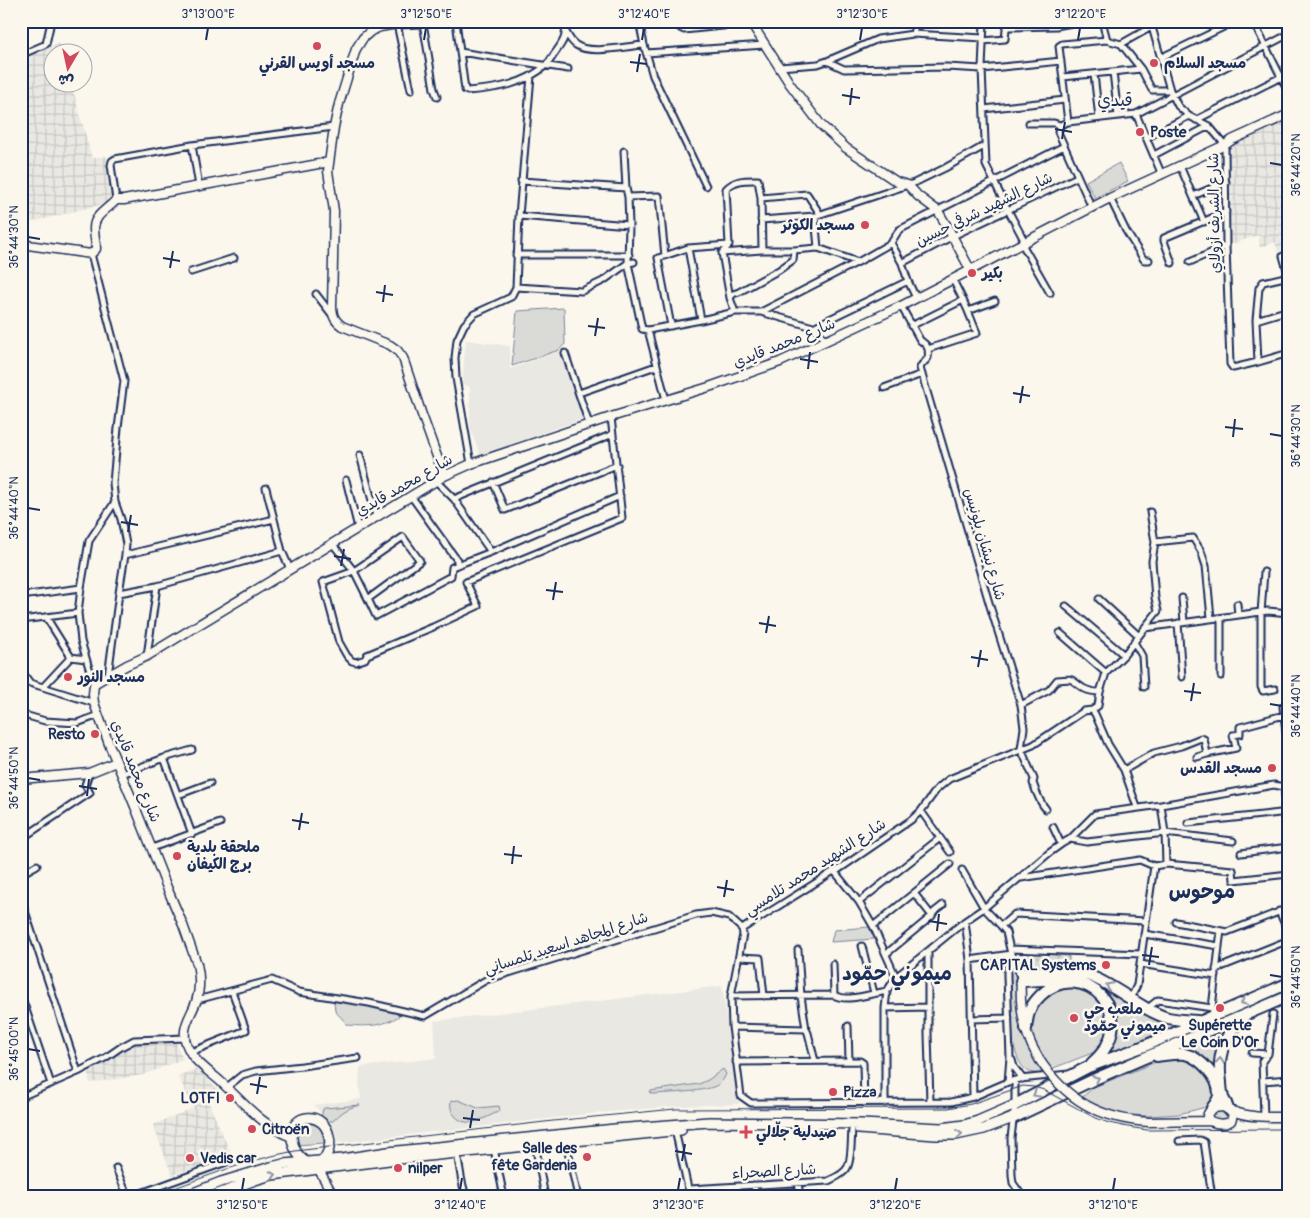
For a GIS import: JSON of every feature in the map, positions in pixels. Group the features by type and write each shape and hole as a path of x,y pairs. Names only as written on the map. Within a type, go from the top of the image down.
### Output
{"highway":[{"path":"1021,977 1045,972 1074,972 1089,976 1167,1017 1202,1021"},
{"path":"1021,977 1077,980 1098,992 1105,1001 1111,1012 1113,1022 1111,1036 1102,1055 1088,1067"},
{"path":"1026,1029 1030,1009 1048,988 1068,983 1088,986"},
{"path":"1015,1105 1088,1067 1147,1045 1202,1021 1213,1012 1289,983"},
{"path":"1013,1118 1075,1088 1289,996"},
{"path":"1230,1110 1224,1098 1219,1065 1228,1034 1241,1020 1269,1003"},
{"path":"1144,1058 1175,1053 1187,1055 1198,1061 1215,1079 1218,1087 1219,1096 1210,1110"}],"main road":[{"path":"442,21 379,24 363,38 356,49 339,104 328,175 334,211 332,308 334,317 342,326 390,345 403,358 444,476"},
{"path":"750,22 790,84 821,125 846,148 896,182 908,185 938,211 971,271"},
{"name":"شارع محمد قايدي","path":"185,1038 185,1028 197,1000 199,970 94,703 94,685 127,665 147,656 444,476 471,464 780,362 901,306 1110,198 1289,114"},
{"path":"21,244 91,254 96,249 94,230 96,220 116,200 329,162"},
{"path":"21,779 89,773 116,762"},
{"path":"1021,977 1022,1005 1029,1040 1046,1070 1064,1090 1086,1105 1131,1121 1210,1121 1227,1124 1231,1121 1242,1120 1289,1121"},
{"path":"185,1038 190,1052 196,1059 272,1126 292,1137"},
{"path":"210,1197 272,1175 342,1159 388,1152 667,1124 750,1122 862,1124 941,1128 978,1121 1015,1105"},
{"path":"1185,1121 1221,1107 1242,1115 1289,1117"},
{"path":"1210,1110 1207,1116 1210,1121"},
{"path":"1230,1110 1233,1115 1231,1121"},
{"path":"306,1163 294,1148 292,1131 299,1121 306,1118 317,1119 323,1123 328,1131 332,1151 342,1159"},
{"path":"183,1197 237,1177 284,1164 306,1163 318,1166 675,1130 758,1127 852,1129 956,1135 984,1130 1013,1118"},
{"path":"272,1126 284,1128 294,1126"},
{"path":"318,1166 328,1152 330,1144"},
{"path":"284,1164 294,1148"},
{"path":"318,1166 334,1197"}],"street":[{"path":"456,21 464,90 467,91 494,88 531,76 546,65 561,45 566,32 565,21"},
{"path":"646,21 639,22 646,53 660,91 706,186"},
{"path":"680,21 680,28 684,30 750,22"},
{"path":"913,34 916,21"},
{"path":"984,21 982,68 986,165 1023,243 1050,293"},
{"path":"779,67 818,64 878,39 913,34 1006,40 1006,29 1008,27 1056,26 1082,21"},
{"path":"1102,21 1108,40"},
{"path":"1121,44 1162,21"},
{"path":"1162,57 1236,21"},
{"path":"1252,21 1289,93"},
{"path":"423,23 437,97"},
{"path":"397,24 411,90"},
{"path":"21,55 46,44 50,26"},
{"name":"شارع الشريف أزولاي","path":"1152,27 1171,92 1178,106 1189,116 1209,126 1225,145 1230,364 1233,368 1289,353"},
{"path":"566,32 574,44 591,50 644,45"},
{"path":"1029,124 1054,123 1060,125 1068,122 1136,114 1171,92 1289,34"},
{"path":"1068,122 1059,49 1059,46 1062,44 1108,40 1121,44 1142,69 1152,90 1171,92"},
{"path":"646,53 765,45"},
{"path":"460,52 568,69"},
{"path":"827,61 844,69 982,68 1061,61"},
{"path":"1063,77 1142,69"},
{"path":"1113,72 1118,116"},
{"path":"1196,120 1289,73"},
{"path":"1094,74 1099,118"},
{"path":"471,464 454,358 457,340 464,325 474,314 512,297 516,287 518,216 531,76"},
{"path":"984,109 1065,100"},
{"path":"1136,114 1162,175"},
{"path":"1146,138 1189,116"},
{"path":"1060,125 1058,132 1092,208"},
{"path":"1154,155 1209,126"},
{"path":"116,200 111,165 113,160 192,145 334,127"},
{"path":"192,145 199,186"},
{"path":"761,220 818,215 908,185 945,168 984,146"},
{"path":"761,312 891,243 899,230 1064,146"},
{"path":"624,151 628,197 629,255 642,329 648,330 671,326 735,312 761,312 814,327 827,341"},
{"path":"1180,166 1204,222"},
{"name":"شارع الشهيد شرفي حسين","path":"902,263 953,236 1078,177"},
{"path":"735,312 730,298 722,253 728,245 726,189 730,184 743,180 758,180 761,198 762,250"},
{"path":"521,181 626,188"},
{"path":"1193,196 1226,182"},
{"path":"761,198 807,194 818,215 818,248"},
{"path":"628,197 659,196 665,256"},
{"path":"1110,198 1126,231 1144,260 1149,260"},
{"path":"1172,263 1164,238 1226,212"},
{"path":"518,216 629,225"},
{"path":"891,243 902,263 916,298"},
{"path":"671,326 658,258 688,248 728,245"},
{"path":"1190,262 1226,246"},
{"path":"688,248 701,320"},
{"path":"722,253 818,248 858,262"},
{"path":"730,298 733,294 780,270 793,260 794,250"},
{"path":"91,254 124,381 113,483 115,502 126,544 108,676"},
{"path":"516,255 629,255"},
{"path":"1258,362 1256,320 1259,288 1263,282 1289,277 1283,256"},
{"path":"190,272 234,258"},
{"path":"516,287 582,290 603,281 631,262"},
{"path":"928,349 977,333 953,280"},
{"path":"814,327 908,281"},
{"path":"316,294 334,317"},
{"path":"911,326 963,300"},
{"path":"968,311 995,301"},
{"path":"884,388 922,374 920,368 929,357 926,345 920,340 911,326 901,306"},
{"path":"1256,320 1289,310"},
{"path":"648,330 666,400"},
{"path":"565,353 589,424"},
{"path":"579,393 656,366"},
{"name":"شارع نيشان بلونيس","path":"922,374 1020,705 1024,728 1021,749"},
{"path":"368,599 420,562 402,537 354,571 323,582 339,642 347,656 356,662 365,659 367,655 478,606 466,582 622,518 610,417"},
{"path":"454,499 613,434"},
{"path":"360,454 376,516"},
{"path":"493,482 505,510 617,465"},
{"path":"346,480 358,528"},
{"path":"436,481 454,499 491,552"},
{"path":"266,488 282,551 290,569"},
{"path":"411,496 458,564"},
{"path":"332,543 354,571 376,616 451,576 452,567 458,564 491,552 620,496"},
{"path":"94,685 79,630 78,613 90,541 115,502"},
{"path":"1137,807 1124,770 1108,744 1092,710 1098,706 1106,673 1124,655 1158,611 1152,561 1155,542 1150,512"},
{"path":"125,555 274,519"},
{"path":"1155,542 1193,538 1201,550 1206,566 1211,618"},
{"path":"119,593 157,586 282,551"},
{"path":"1264,572 1261,612 1261,686 1264,691 1275,689"},
{"path":"147,656 157,586"},
{"path":"21,596 81,588"},
{"path":"1145,628 1268,611 1288,613 1289,594"},
{"path":"1182,598 1182,677"},
{"path":"1099,599 1138,635"},
{"path":"1237,604 1238,615"},
{"path":"1066,606 1124,655"},
{"path":"21,620 78,613"},
{"path":"46,616 71,656 86,659"},
{"path":"1221,618 1221,676"},
{"path":"1060,633 1106,673"},
{"path":"1134,642 1142,656 1144,687"},
{"path":"43,687 71,656"},
{"path":"21,670 30,683 94,703"},
{"path":"1020,705 1050,690 1057,680 1074,680 1085,690 1100,692"},
{"path":"1289,706 1282,707 1289,756"},
{"name":"شارع الشهيد محمد تلامسي","path":"1075,1074 1015,1080 973,1097 951,1102 750,1103 741,1096 732,1027 731,996 743,934 742,929 832,872 835,872 911,820 949,779 1033,745 1084,711 1092,710"},
{"path":"21,714 45,721 78,723 99,715"},
{"path":"1197,757 1236,748 1233,735 1240,734 1240,727 1284,715"},
{"path":"1124,770 1154,753 1181,746 1200,738 1204,739 1207,754"},
{"path":"1021,749 1034,779 1034,788 1046,809"},
{"path":"122,774 164,758 192,750"},
{"path":"164,758 192,834"},
{"path":"21,839 90,793 86,785 89,773"},
{"path":"178,795 210,783"},
{"path":"885,1103 885,1008 887,991 896,977 984,908 1030,868 1070,839 1095,814 1274,785 1286,786 1288,812 1188,823"},
{"path":"1162,804 1166,864"},
{"path":"921,811 950,852"},
{"path":"152,848 220,823"},
{"path":"1053,827 1061,844"},
{"path":"1070,839 1087,842 1165,833 1233,841"},
{"path":"859,902 940,838"},
{"path":"1241,852 1289,847"},
{"path":"1019,878 1140,860 1154,866 1166,864 1232,870 1234,880 1289,874"},
{"path":"873,926 950,864"},
{"path":"21,874 37,865"},
{"path":"1131,998 1137,985 1154,866"},
{"path":"962,870 984,908 1006,932 1011,952 1021,977"},
{"path":"835,872 859,902 873,926 896,977"},
{"path":"914,893 932,916"},
{"path":"21,899 78,1072"},
{"path":"886,954 943,905"},
{"path":"1176,922 1227,932 1289,908"},
{"path":"1279,911 1289,934"},
{"name":"شارع المجاهد اسعيد تلمساني","path":"197,1000 272,980 299,992 369,1003 425,1016 486,980 696,915 710,913 729,917 742,929"},
{"path":"1001,926 1014,914 1146,921"},
{"path":"965,921 970,960 973,1097"},
{"path":"1148,1008 1158,1000 1213,1012 1221,931"},
{"path":"1144,934 1219,946"},
{"path":"1216,969 1289,940"},
{"path":"862,946 874,993"},
{"path":"798,950 801,996 806,1029 815,1061"},
{"path":"928,952 930,1102"},
{"path":"970,960 1011,952 1142,954"},
{"path":"1008,1082 1010,1057 1007,967 1011,952"},
{"path":"739,958 760,958 764,996"},
{"path":"832,964 834,995"},
{"path":"1140,964 1216,976"},
{"path":"190,1052 246,1030 232,991"},
{"path":"731,996 834,995 839,998 850,998 887,991"},
{"path":"21,995 51,1084"},
{"path":"885,1008 928,1007"},
{"path":"1264,1117 1262,1061 1268,1054 1273,1014"},
{"path":"971,1020 1009,1018"},
{"path":"848,1026 849,1061"},
{"path":"732,1027 806,1029"},
{"path":"21,1097 78,1072 134,1040 185,1038"},
{"path":"1252,1053 1268,1054"},
{"path":"1010,1057 1014,1067 1023,1079"},
{"path":"227,1087 242,1075 256,1070 358,1058"},
{"path":"736,1062 860,1061 864,1063 864,1103"},
{"path":"1263,1081 1289,1078"},
{"path":"1015,1080 1015,1105 1011,1138 1012,1175 1013,1183 1023,1197"},
{"name":"شارع الصحراء","path":"689,1189 828,1181 838,1177 847,1169 852,1129"},
{"path":"675,1130 690,1197"},
{"path":"1179,1141 1200,1140 1204,1142 1212,1197"},
{"path":"566,1141 578,1197"},
{"path":"535,1144 545,1197"},
{"path":"494,1149 504,1197"},
{"path":"457,1153 466,1197"},
{"path":"116,1168 129,1197 232,1160"},
{"path":"798,1182 800,1197"},
{"path":"754,1185 756,1197"}],"shaded area":[{"path":"42,50 42,92 74,92 92,158 107,156 111,197 103,204 21,225 21,59"},
{"path":"1289,117 1289,275 1285,276 1275,242 1260,248 1258,235 1227,246 1226,145"},
{"path":"1119,163 1128,181 1095,198 1086,181"},
{"path":"564,308 565,344 559,350 512,366 517,311"},
{"path":"466,340 510,346 510,369 561,350 583,419 480,455 470,428 470,387 462,384"},
{"path":"869,927 875,939 831,942 834,930"},
{"path":"1023,952 1069,956 1069,966 1027,967 1018,956"},
{"path":"1012,964 1016,968 1019,1020 1024,1038 1042,1073 1029,1072 1021,1065 1013,1042 1009,979"},
{"path":"1086,977 1182,1024 1107,1055 1112,1047 1117,1029 1116,1011 1109,995"},
{"path":"1070,984 1101,997 1110,1027 1100,1050 1051,1069 1039,1053 1033,1040 1031,1034 1032,1018 1042,995"},
{"path":"722,986 739,1104 680,1106 598,1113 336,1143 337,1139 331,1124 314,1105 361,1099 360,1067 436,1058 434,1021"},
{"path":"334,1002 397,1011 399,1016 388,1022 375,1025 348,1025 335,1011"},
{"path":"1233,1023 1217,1071 1214,1072 1208,1062 1200,1055 1179,1047"},
{"path":"139,1041 176,1043 183,1059 143,1075 90,1083 88,1073 90,1067 110,1059 123,1047"},
{"path":"1173,1055 1185,1056 1204,1068 1213,1086 1214,1095 1206,1107 1179,1114 1148,1116 1118,1114 1097,1107 1081,1098 1094,1087"},
{"path":"197,1068 222,1094 208,1101 232,1156 172,1175 153,1125 193,1108 178,1076"},
{"path":"723,1069 726,1074 724,1078 714,1087 678,1093 653,1094 649,1092 699,1084"},
{"path":"458,1100 478,1108 499,1106 500,1111 477,1121 466,1122 460,1120 452,1111 451,1101"},
{"path":"360,1105 345,1111 333,1121 324,1121 321,1118 325,1108"},
{"path":"1212,1111 1230,1112 1228,1119 1213,1119 1211,1116"},
{"path":"308,1123 316,1125 321,1129 324,1143 297,1145 298,1128"}],"tram line":[{"path":"151,1197 241,1165 295,1151 675,1109 948,1108 971,1104 1023,1086 1044,1090 1095,1118 1109,1123 1147,1130 1278,1129 1289,1127"}],"place":[{"name":"مسجد أويس القرني","path":"317,46"},
{"name":"مسجد السلام","path":"1154,63"},
{"name":"Poste","path":"1140,132"},
{"name":"مسجد الكوثر","path":"865,225"},
{"name":"بكير","path":"972,273"},
{"name":"مسجد النور","path":"68,677"},
{"name":"Resto","path":"95,734"},
{"name":"مسجد القدس","path":"1272,768"},
{"name":"ملحقة بلدية برج الكيفان","path":"177,856"},
{"name":"CAPITAL Systems","path":"1106,965"},
{"name":"Supérette Le Coin D'Or","path":"1220,1008"},
{"name":"ملعب حي ميموني حمّود","path":"1074,1018"},
{"name":"Pizza","path":"833,1092"},
{"name":"LOTFI","path":"230,1098"},
{"name":"Citroën","path":"252,1129"},
{"name":"صيدلية جلّالي","path":"746,1132"},
{"name":"Salle des fête Gardenia","path":"587,1157"},
{"name":"Vedis car","path":"190,1158"},
{"name":"nilper","path":"398,1168"}],"district":[{"name":"قيدي","path":"1115,100"},
{"name":"موحوس","path":"1202,891"},
{"name":"ميموني حمّود","path":"897,973"}]}
